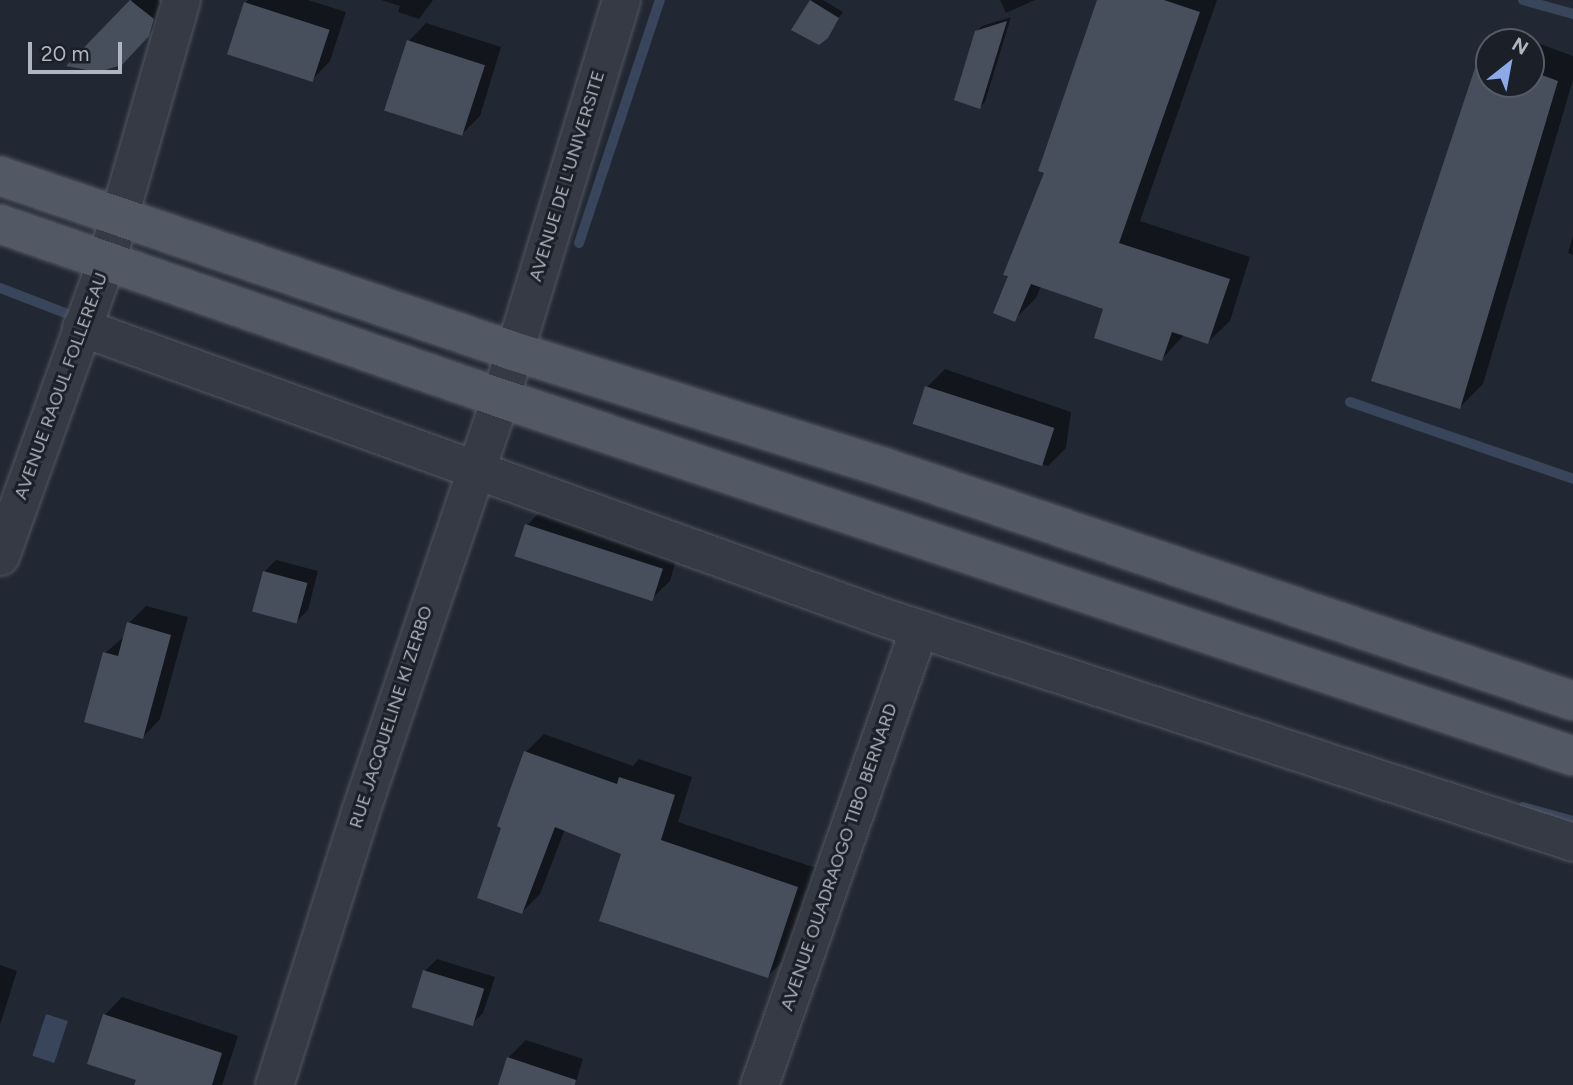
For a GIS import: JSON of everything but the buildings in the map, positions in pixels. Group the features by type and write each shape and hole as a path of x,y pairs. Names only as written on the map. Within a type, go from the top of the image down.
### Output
{"main road":[{"path":"0,176 513,351 886,468 1573,701"},
{"path":"0,224 500,398 1573,757"}],"street":[{"name":"AVENUE RAOUL FOLLEREAU","path":"0,556 106,261 181,0"},
{"name":"AVENUE DE L'UNIVERSITE","path":"513,351 621,0"},
{"path":"81,327 473,471 919,629 1573,842"},
{"name":"RUE JACQUELINE KI ZERBO","path":"274,1085 360,812 473,471 500,398 513,351"},
{"name":"AVENUE OUADRAOGO TIBO BERNARD","path":"759,1085 919,629"}],"water":[{"path":"46,1014 68,1021 54,1063 32,1056"}],"waterway":[{"path":"579,243 660,0"},
{"path":"1523,0 1573,14"},
{"path":"0,288 78,318"},
{"path":"1350,402 1573,479"},
{"path":"1523,807 1573,821"}]}
